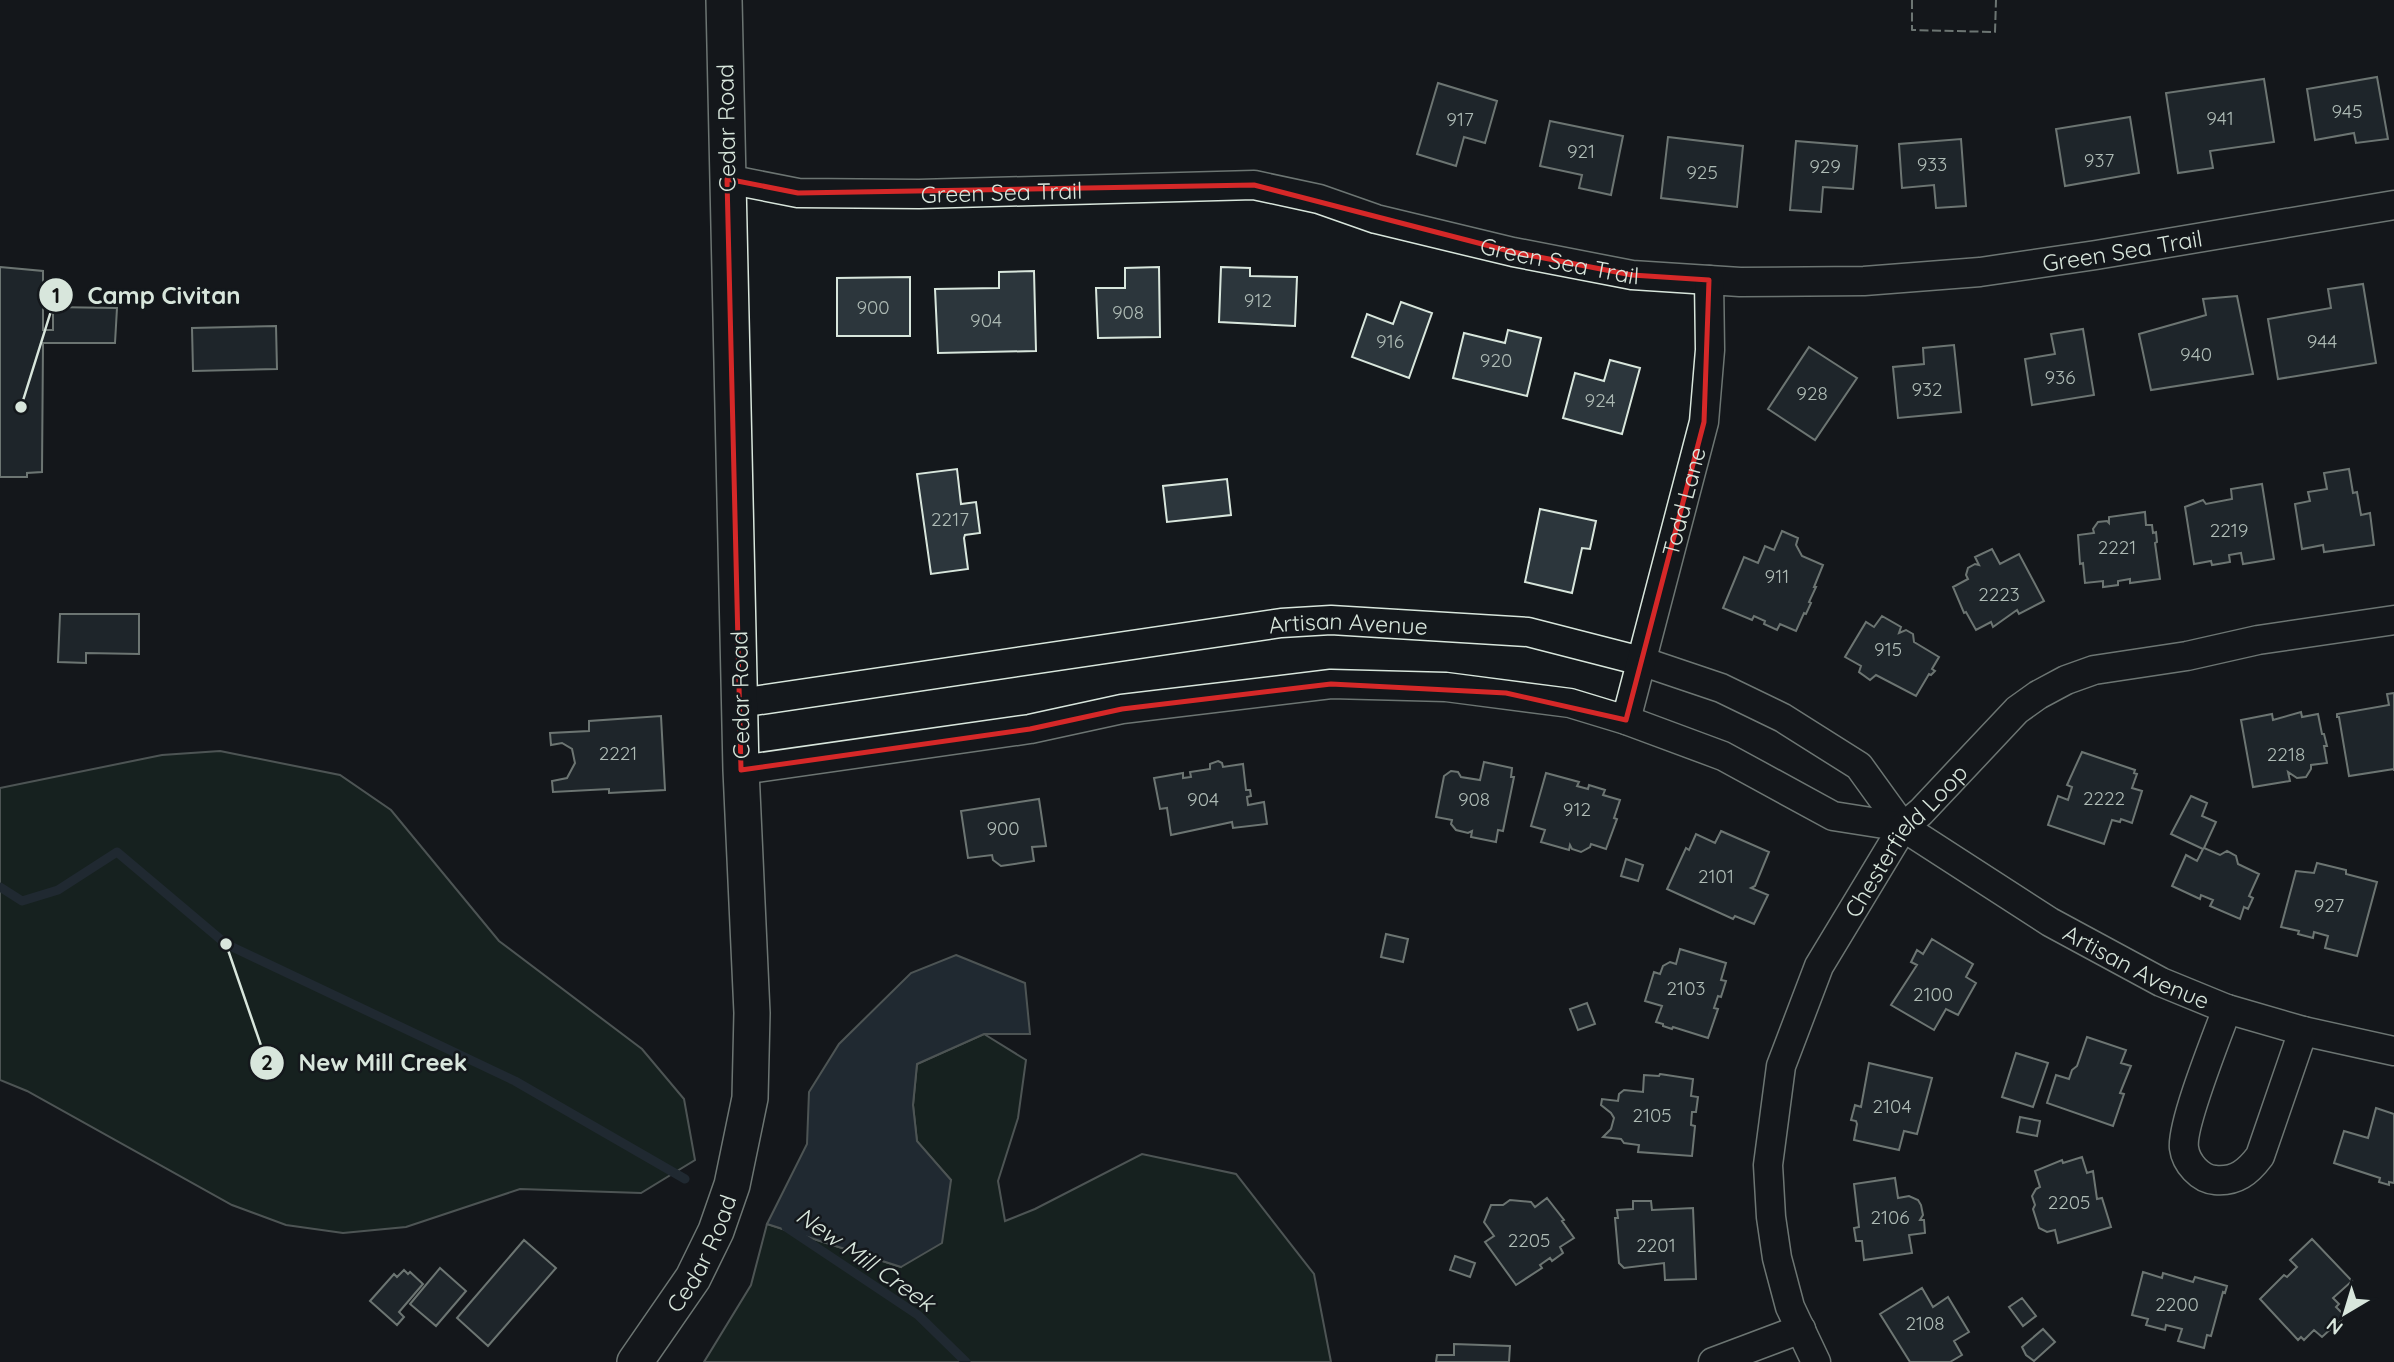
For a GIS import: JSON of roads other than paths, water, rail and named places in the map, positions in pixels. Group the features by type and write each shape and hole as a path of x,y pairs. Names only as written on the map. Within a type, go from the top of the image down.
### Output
{"street":[{"name":"Cedar Road","path":"635,1362 693,1278 716,1231 732,1185 750,1098 752,1013 741,771 724,0"},
{"name":"Green Sea Trail","path":"727,179 797,193 919,194 1254,185 1319,199 1376,219 1513,252 1632,275 1709,280 1864,281 1980,272 2394,205"},
{"name":"Todd Lane","path":"1626,720 1704,422 1710,350 1709,280"},
{"name":"Artisan Avenue","path":"740,703 1281,623 1331,620 1528,632 1641,661 1720,688 1770,712 1859,766 1903,827 2050,922 2161,982 2227,1009 2303,1031 2394,1051"},
{"name":"Chesterfield Loop","path":"1816,1362 1790,1307 1777,1258 1771,1217 1768,1165 1781,1066 1819,966 1903,827 1921,812 2017,710 2066,680 2094,670 2188,656 2258,640 2394,620"},
{"name":"Artisan Avenue","path":"741,771 1030,729 1122,709 1331,684 1446,687 1506,693 1570,704 1626,720 1723,757 1833,816 1903,827"},
{"path":"2227,1009 2188,1122 2183,1146 2186,1159 2196,1171 2211,1180 2228,1181 2249,1171 2260,1156 2303,1031"},
{"path":"1713,1362 1801,1329"}],"water":[{"path":"956,955 1025,983 1030,1034 984,1034 917,1064 913,1105 917,1141 951,1180 942,1243 901,1267 767,1224 807,1144 809,1092 839,1044 911,973"}],"waterway":[{"name":"New Mill Creek","path":"0,887 22,901 58,890 117,852 226,944 515,1081 685,1179"},
{"name":"New Mill Creek","path":"786,1227 918,1315 966,1362"}],"place":[{"name":"Camp Civitan","path":"21,407"},
{"name":"New Mill Creek","path":"226,944"}]}
